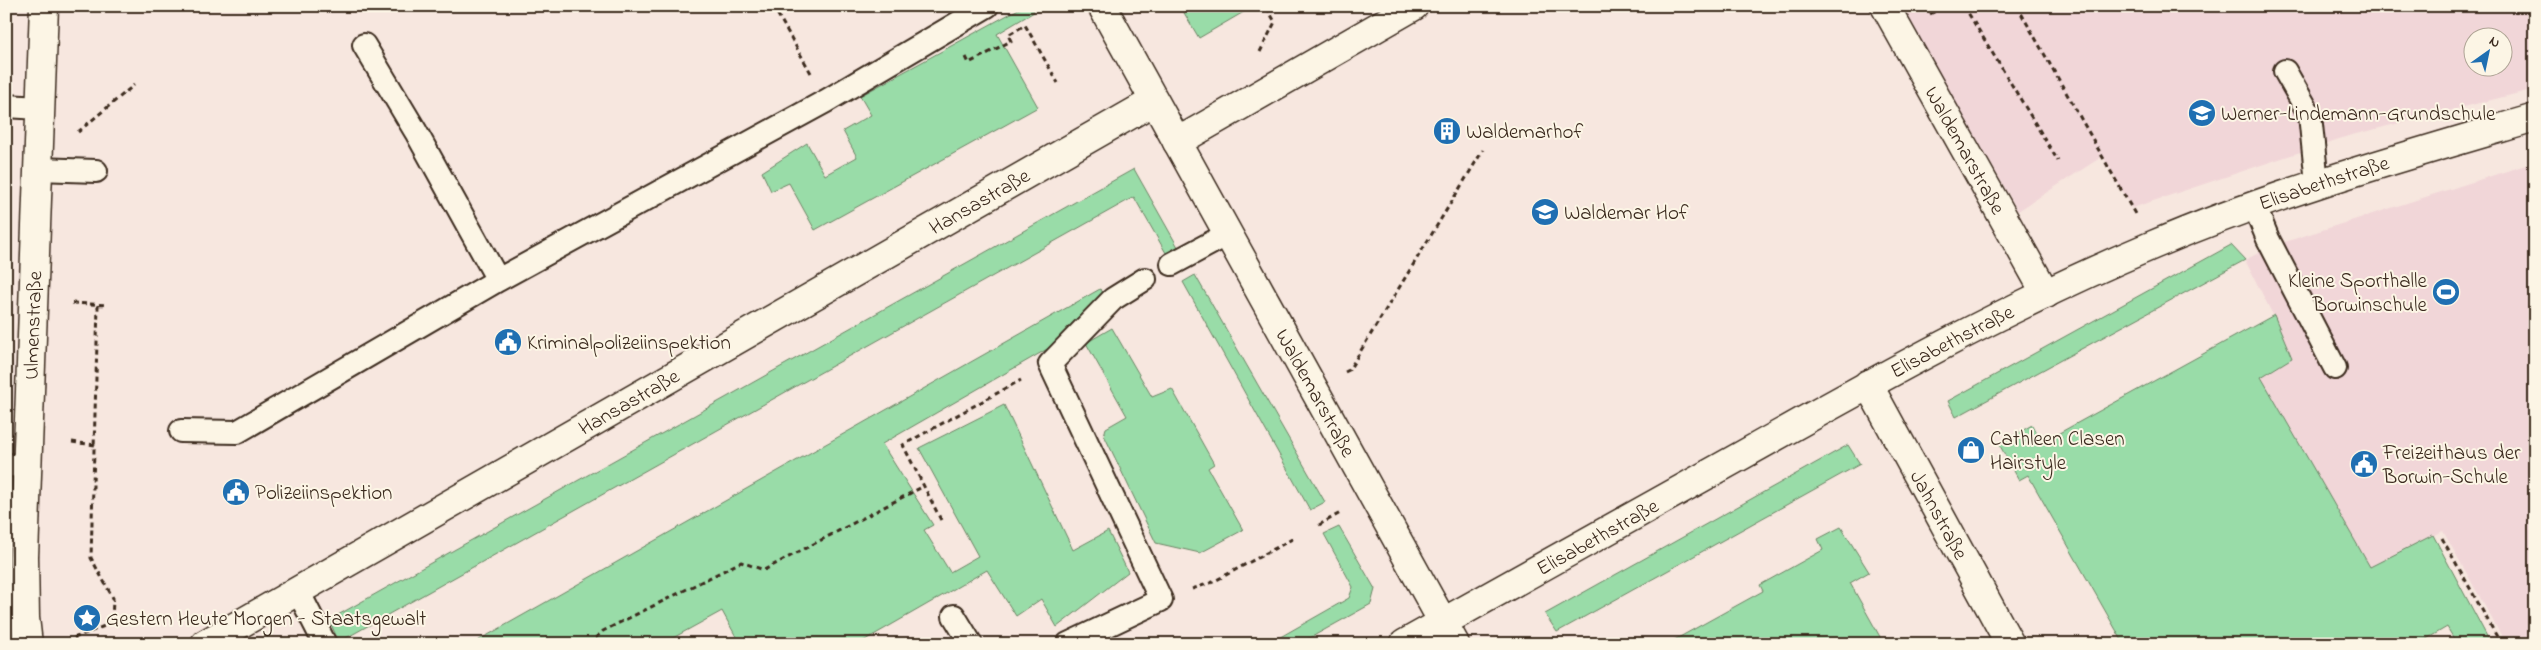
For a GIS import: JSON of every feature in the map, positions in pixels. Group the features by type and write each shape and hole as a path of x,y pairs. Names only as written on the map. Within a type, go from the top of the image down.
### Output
{"street":[{"name":"Ulmenstraße","path":"28,644 17,466 38,169 44,6"},
{"name":"Waldemarstraße","path":"1102,6 1449,633"},
{"path":"1177,142 1414,6"},
{"name":"Waldemarstraße","path":"1885,6 2046,294"},
{"name":"Hansastraße","path":"205,644 1154,100"},
{"name":"Elisabethstraße","path":"1404,644 1449,633 1868,384 2046,294 2152,245 2254,205 2317,183 2535,118"},
{"name":"Jahnstraße","path":"1868,384 2010,644"}],"lane":[{"path":"181,431 237,432 498,280 826,101 987,6"},
{"path":"364,45 421,140 498,280"},
{"path":"2285,71 2310,116 2317,183"},
{"path":"6,106 40,108"},
{"path":"38,169 96,171"},
{"path":"2254,205 2268,239 2335,368"},
{"path":"1181,259 1228,234"},
{"path":"1068,644 1161,600 1050,364 1113,300 1145,279"},
{"path":"298,591 325,644"},
{"path":"954,616 971,644"}],"path":[{"path":"773,6 826,101"},
{"path":"1259,53 1275,22 1266,6"},
{"path":"1964,6 2058,161"},
{"path":"2017,6 2120,184 2152,245"},
{"path":"950,28 969,63 1011,41 1008,35 1025,25 1058,83"},
{"path":"78,132 134,85"},
{"path":"1365,343 1483,150"},
{"path":"72,303 107,305"},
{"path":"74,638 112,623 114,598 91,558 98,305"},
{"path":"941,520 903,445 1050,364"},
{"path":"72,442 95,445"},
{"path":"589,644 603,630 741,562 764,570 924,486"},
{"path":"1161,600 1213,582 1294,538"},
{"path":"2442,538 2501,644"}],"shaded area":[{"name":"Werner-Lindemann-Grundschule","path":"1901,6 2535,6 2535,89 2348,136 2132,208 2103,156 2018,211"},
{"path":"2535,162 2535,644 2506,644 2443,531 2370,568 2261,377 2292,358 2245,260 2272,246"}],"green space":[{"path":"1024,6 1031,6 1034,12 997,34 1038,107 815,230 789,183 771,191 762,172 807,143 825,175 857,157 843,131 871,115 860,96"},
{"path":"1180,6 1254,6 1199,38"},
{"path":"1134,169 1178,247 1166,253 1134,197 339,642 329,620"},
{"path":"2231,245 2245,260 1956,417 1948,401"},
{"path":"1195,275 1325,502 1310,510 1183,282"},
{"path":"1100,289 1106,296 1056,344 882,444 933,525 924,530 950,572 978,556 919,448 1004,405 1073,550 1108,531 1128,572 1057,627 1041,599 1016,616 987,570 858,644 740,644 722,611 662,644 472,644"},
{"path":"2274,315 2292,358 2261,377 2370,567 2433,535 2491,644 2457,644 2447,627 2418,644 2124,644 2028,475 2019,480 1999,444 2032,425 2041,443"},
{"path":"1112,328 1152,397 1172,389 1214,464 1208,468 1243,530 1200,553 1156,543 1104,435 1106,428 1127,416 1086,343"},
{"path":"1848,445 1860,464 1557,632 1545,614"},
{"path":"1339,527 1375,589 1371,604 1299,644 1268,644 1349,598 1353,587 1324,534"},
{"path":"1841,527 1869,572 1850,583 1884,644 1667,644 1763,591 1760,585 1823,550 1818,539"}],"place":[{"name":"Werner-Lindemann-Grundschule","path":"2202,113"},
{"name":"Waldemarhof","path":"1447,131"},
{"name":"Waldemar Hof","path":"1545,212"},
{"name":"Kleine Sporthalle Borwinschule","path":"2446,292"},
{"name":"Kriminalpolizeiinspektion","path":"508,342"},
{"name":"Cathleen Clasen Hairstyle","path":"1971,450"},
{"name":"Freizeithaus der Borwin-Schule","path":"2364,464"},
{"name":"Polizeiinspektion","path":"236,492"},
{"name":"Gestern Heute Morgen - Staatsgewalt","path":"87,618"}]}
